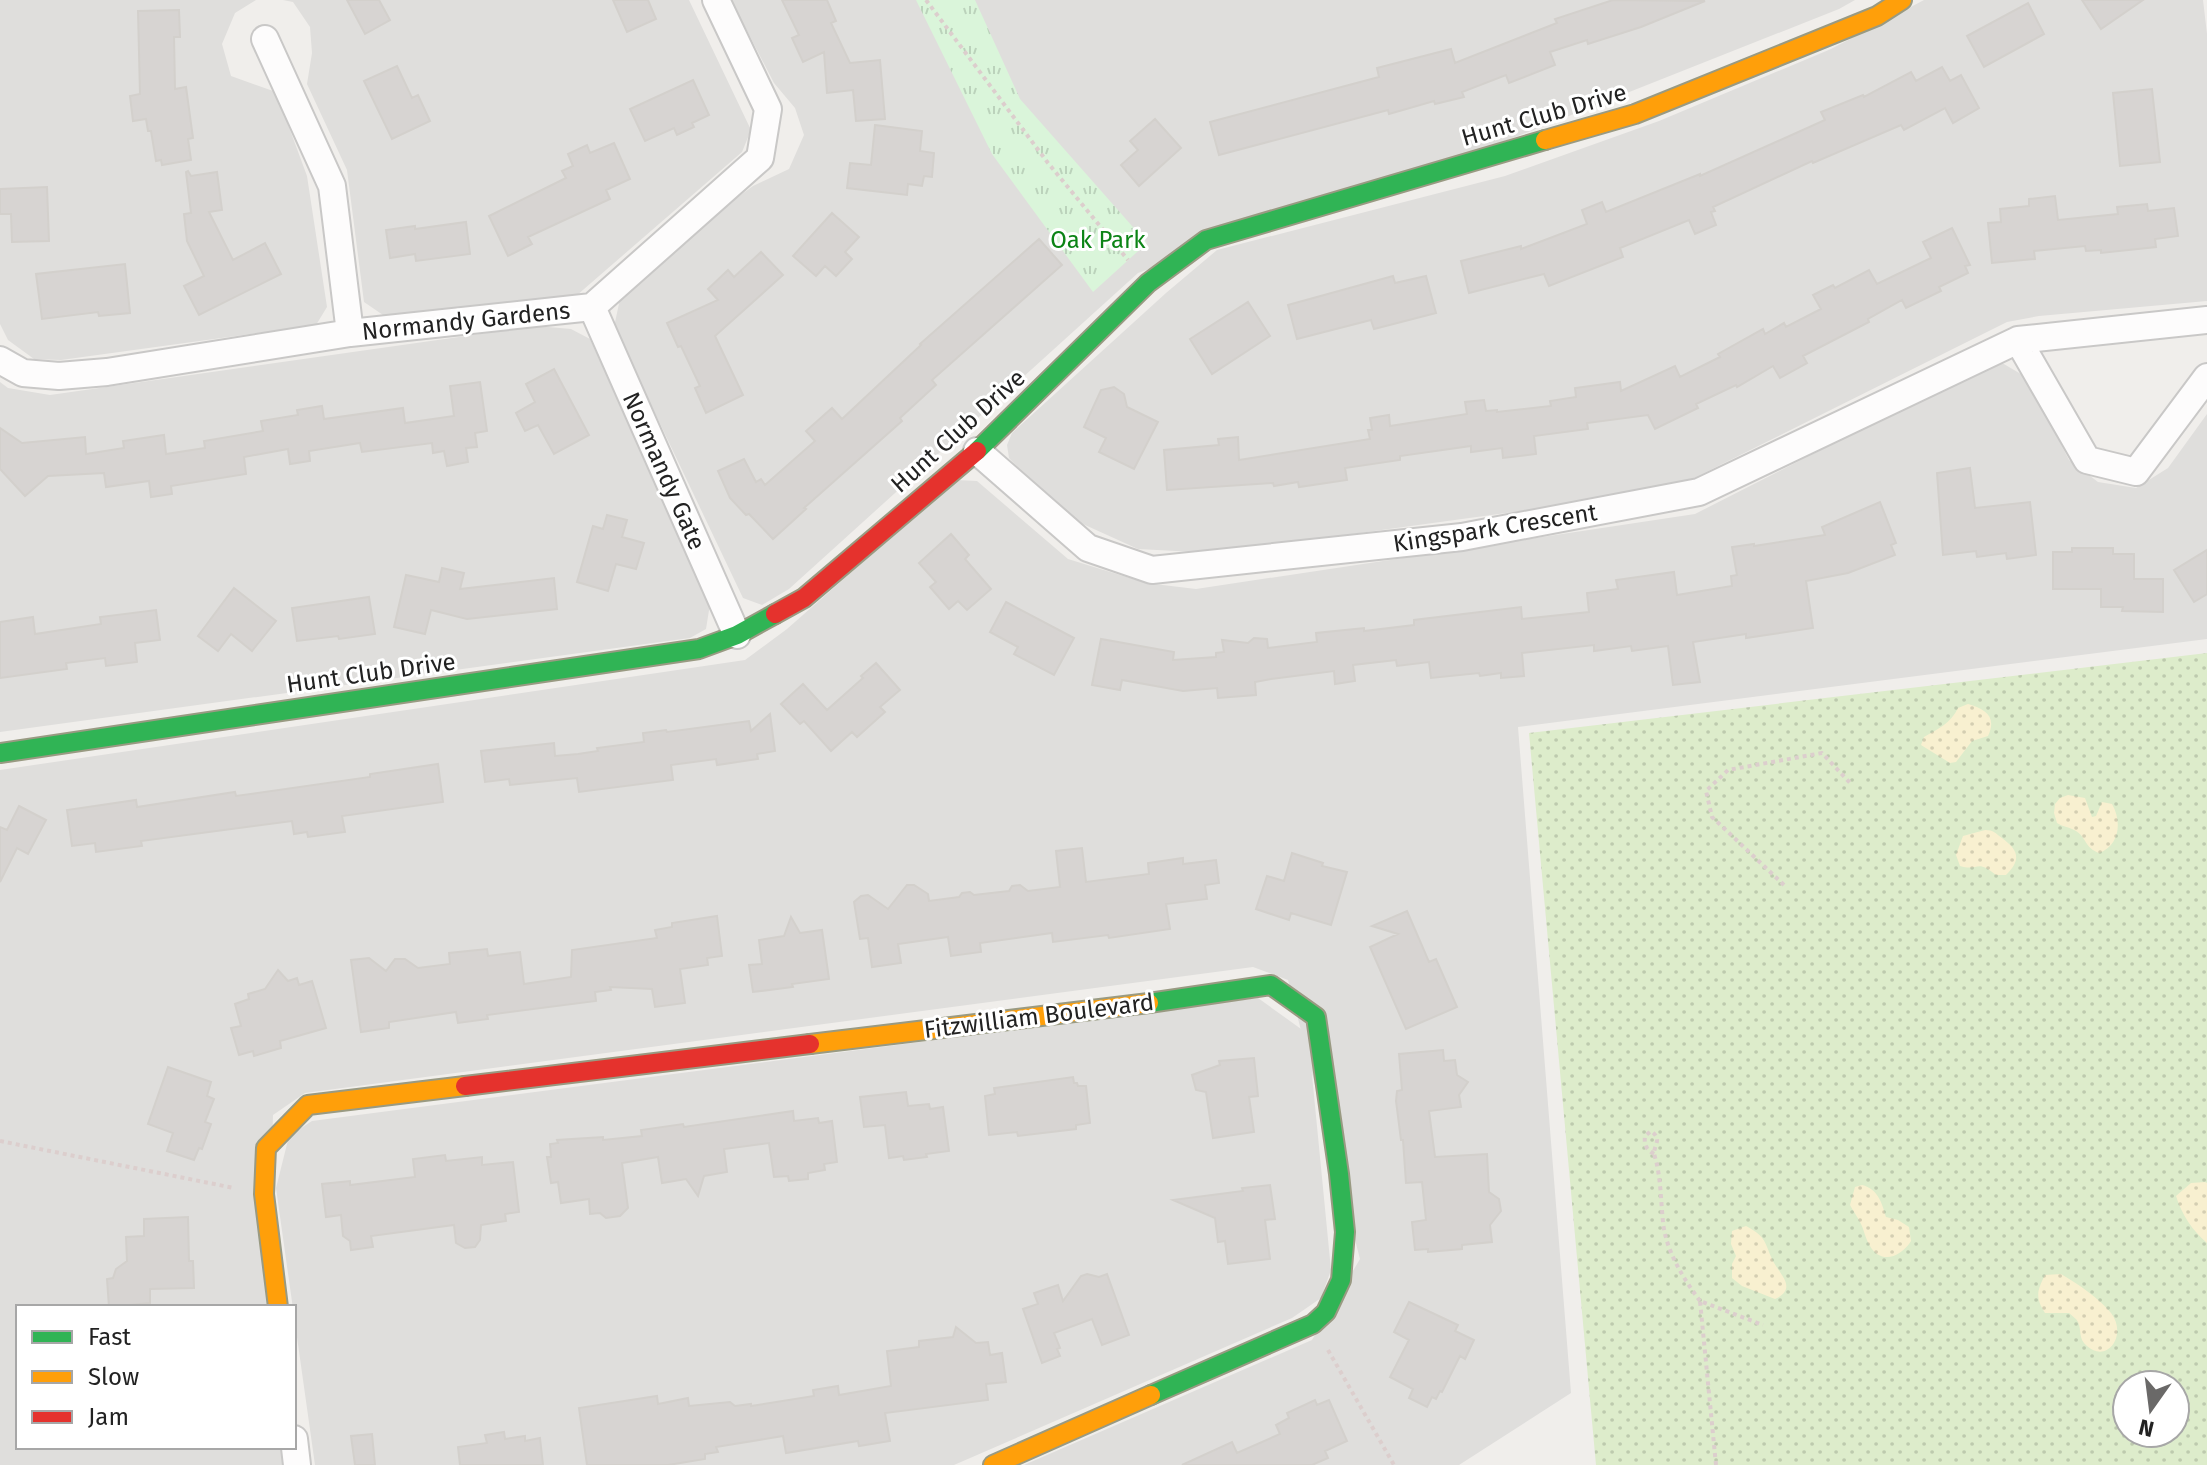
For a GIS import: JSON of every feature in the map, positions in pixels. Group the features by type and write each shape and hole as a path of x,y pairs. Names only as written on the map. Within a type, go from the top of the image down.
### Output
{"street":[{"name":"Normandy Gardens","path":"0,360 23,373 59,376 107,372 350,333 592,307 760,158 768,109 716,0"},
{"name":"Hunt Club Drive","path":"0,753 699,649 737,635 804,598 977,451 1148,283 1206,240 1635,114 1877,16 1902,0"},
{"path":"265,39 332,186 350,333"},
{"name":"Normandy Gate","path":"592,307 737,635"},
{"name":"Kingspark Crescent","path":"977,451 1088,548 1152,570 1462,537 1699,492 2018,340 2207,320"},
{"path":"2018,340 2087,460 2136,472 2207,377"},
{"name":"Fitzwilliam Boulevard","path":"278,1305 264,1194 266,1148 308,1105 1205,996 1271,985 1316,1017 1339,1174 1345,1232 1341,1280 1326,1312 1313,1324"},
{"path":"993,1465 1313,1324"}],"path":[{"path":"926,0 1048,163 1148,283"},
{"path":"1784,885 1712,817 1706,791 1728,770 1822,753 1852,785"},
{"path":"1654,1154 1645,1143 1645,1136 1651,1131 1658,1142 1654,1154 1660,1180 1663,1223 1669,1244 1685,1281 1700,1301 1716,1465"},
{"path":"0,1141 264,1194"},
{"path":"1700,1301 1763,1325"},
{"path":"1313,1324 1394,1465"}],"shaded area":[{"path":"0,0 256,0 235,13 222,44 231,76 276,92 307,176 327,307 316,325 61,360 34,359 8,340 0,324"},
{"path":"283,0 689,0 751,130 742,152 576,296 383,315 364,302 347,170 307,84 312,53 310,27 293,2"},
{"path":"731,0 1855,0 1518,136 1138,273 789,589 762,605 743,598 614,327 620,299 727,205 753,186 789,169 804,135 795,108 774,83"},
{"path":"1924,0 2203,0 2207,34 2207,301 2039,316 2007,322 1686,482 1651,493 1214,553 1138,549 1063,515 1009,458 1007,445 1012,433 1217,250 1505,176 1659,121 1831,49"},
{"path":"537,326 571,329 590,339 710,604 706,629 690,638 0,732 0,382 8,388 50,395"},
{"path":"1997,360 2026,377 2069,460 2098,482 2136,488 2168,468 2207,414 2207,639 1518,727 1571,1393 1459,1465 1024,1465 1312,1340 1360,1259 1288,980 1253,967 305,1093 273,1115 267,1305 16,1305 16,1449 286,1449 288,1465 0,1465 0,770 745,660 787,629 956,480 977,481 1068,559 1146,583 1196,589 1695,514"},
{"path":"1258,998 1308,1034 1331,1270 1321,1298 1292,1318 954,1465 315,1465 296,1330 296,1305 292,1305 276,1188 289,1136 312,1121"}],"green space":[{"name":"Oak Park","path":"916,0 975,0 1020,99 1147,243 1093,292 992,154"},
{"path":"2207,653 2207,1465 1596,1465 1529,733"}],"sand":[{"path":"1968,704 1988,715 1991,724 1988,736 1972,741 1956,762 1950,763 1921,745 1924,737 1948,722 1958,708"},
{"path":"2068,795 2085,798 2092,817 2096,816 2102,802 2112,804 2118,825 2115,838 2106,849 2099,853 2094,851 2076,831 2057,823 2055,804"},
{"path":"1985,830 1996,833 2015,851 2016,859 2006,875 1996,875 1981,866 1960,866 1956,855 1963,836"},
{"path":"2205,1182 2207,1243 2188,1222 2176,1196 2191,1183"},
{"path":"1862,1185 1876,1193 1886,1217 1909,1227 1911,1241 1897,1255 1880,1255 1868,1243 1850,1205 1855,1187"},
{"path":"1746,1226 1764,1240 1785,1281 1785,1290 1775,1299 1742,1286 1732,1278 1732,1264 1736,1256 1731,1244 1732,1231"},
{"path":"2061,1274 2111,1313 2117,1330 2116,1338 2108,1349 2094,1351 2087,1346 2081,1338 2078,1322 2069,1313 2045,1313 2038,1298 2040,1285 2045,1275"}],"building":[{"path":"347,0 379,0 390,20 365,34"},
{"path":"613,0 648,0 656,19 627,32"},
{"path":"782,0 827,0 836,21 831,23 850,63 880,60 885,119 856,121 853,90 827,93 824,52 803,62 792,38 799,35"},
{"path":"1613,0 1705,1 1641,27 1550,52 1555,65 1509,83 1506,75 1462,92 1464,97 1435,104 1434,101 1389,114 1388,110 1219,155 1210,122 1379,77 1377,68 1451,49 1455,63 1557,23 1555,19"},
{"path":"2082,0 2143,0 2101,29"},
{"path":"2028,3 2044,34 1984,67 1967,36"},
{"path":"179,10 180,37 174,37 175,89 186,87 193,138 188,139 191,160 162,165 161,160 156,161 146,119 133,121 130,96 140,94 138,11"},
{"path":"397,66 412,98 418,95 430,121 392,139 364,81"},
{"path":"1942,67 1950,81 1961,75 1979,108 1953,123 1945,108 1904,130 1901,125 1812,161 1713,207 1715,211 1711,212 1716,225 1695,234 1689,220 1620,248 1623,257 1549,286 1544,274 1469,293 1461,261 1521,246 1521,249 1587,224 1582,210 1602,202 1606,212 1700,176 1825,120 1821,112 1864,97 1911,72 1916,81"},
{"path":"693,80 709,115 677,135 674,128 645,141 630,109"},
{"path":"2152,89 2160,162 2120,166 2113,93"},
{"path":"1155,119 1181,148 1139,186 1121,165 1138,150 1130,141"},
{"path":"875,125 922,131 920,151 934,153 932,177 924,176 922,186 908,184 907,195 847,188 850,163 871,165"},
{"path":"614,143 630,179 606,190 610,199 528,237 532,244 508,256 489,216 566,178 562,171 573,166 568,154 587,145 590,153"},
{"path":"188,171 191,176 217,172 222,210 209,212 233,260 265,243 281,274 199,315 184,286 204,276 187,241 184,214 191,213"},
{"path":"47,187 49,241 12,242 11,214 0,214 0,189"},
{"path":"2055,196 2058,220 2118,214 2117,207 2147,204 2148,211 2174,208 2178,236 2155,239 2156,247 2101,253 2101,250 2086,251 2085,246 2034,251 2035,259 1992,263 1988,223 2001,222 2000,209 2029,206 2029,199"},
{"path":"832,213 859,237 845,252 852,259 836,276 825,266 816,276 793,256"},
{"path":"466,222 470,254 416,261 415,254 390,258 386,230"},
{"path":"1952,228 1970,265 1965,266 1968,273 1939,287 1941,291 1906,308 1902,300 1868,319 1869,322 1803,356 1807,363 1780,378 1773,366 1737,387 1696,404 1698,408 1655,429 1648,415 1587,423 1588,429 1534,436 1536,454 1503,458 1502,448 1471,452 1471,446 1345,468 1347,480 1299,487 1298,482 1274,486 1273,483 1167,490 1164,450 1219,445 1218,439 1238,437 1239,460 1370,439 1370,418 1389,415 1390,426 1467,414 1465,402 1484,400 1486,411 1497,412 1551,406 1550,401 1576,397 1575,388 1620,382 1621,391 1675,366 1680,377 1720,357 1718,354 1763,329 1765,334 1784,323 1786,327 1821,309 1813,295 1833,285 1835,288 1869,270 1877,284 1931,258 1923,242"},
{"path":"1039,239 1062,265 932,380 936,385 900,418 902,421 773,539 730,498 718,471 744,459 756,482 761,479 765,485 815,441 806,431 832,408 842,419 920,344"},
{"path":"761,252 783,275 715,336 743,395 706,413 695,388 700,386 667,323 718,300 708,289 728,270 734,277"},
{"path":"125,264 130,313 99,316 98,312 42,319 36,274"},
{"path":"1393,276 1395,283 1426,276 1436,313 1374,329 1371,320 1297,339 1288,305"},
{"path":"1248,302 1270,336 1212,374 1190,339"},
{"path":"554,369 589,435 554,454 538,425 525,431 516,413 535,402 526,384"},
{"path":"480,382 487,431 475,433 477,447 466,448 468,462 447,466 444,451 433,453 432,443 362,452 360,443 309,451 310,461 290,464 288,449 244,457 246,474 171,486 172,494 151,497 149,481 106,487 104,473 48,476 25,496 0,469 0,428 22,443 85,437 86,454 124,448 123,441 164,435 166,454 205,448 204,441 263,431 261,421 298,415 297,410 322,406 324,419 403,408 405,423 454,416 450,386"},
{"path":"1114,387 1124,394 1127,407 1158,422 1134,469 1099,452 1106,438 1084,427 1101,390"},
{"path":"1970,468 1975,508 2030,502 2036,555 2007,559 2006,553 1977,557 1976,551 1943,555 1937,473"},
{"path":"1880,502 1896,543 1891,545 1895,555 1848,573 1806,581 1813,628 1693,642 1700,682 1673,685 1668,646 1632,651 1631,646 1594,651 1594,645 1522,653 1524,676 1501,678 1501,673 1480,676 1479,673 1431,678 1429,662 1397,666 1396,660 1353,665 1355,681 1335,684 1334,671 1255,682 1256,695 1218,698 1217,688 1183,691 1122,680 1120,690 1092,685 1101,639 1174,652 1173,660 1216,657 1216,653 1224,652 1222,640 1248,643 1254,638 1267,639 1268,648 1317,642 1316,633 1414,625 1414,620 1521,607 1522,619 1589,612 1587,593 1618,589 1616,580 1674,572 1677,595 1732,586 1731,576 1737,575 1732,547 1825,535 1822,527"},
{"path":"607,515 627,520 622,537 644,543 636,569 616,564 608,591 577,582 593,526 603,529"},
{"path":"951,534 969,555 965,559 991,589 967,610 958,601 949,609 930,587 936,582 919,563"},
{"path":"2072,548 2113,548 2113,554 2134,554 2134,579 2163,579 2163,612 2101,607 2101,589 2053,589 2053,552 2072,552"},
{"path":"2207,550 2207,594 2194,602 2174,570"},
{"path":"442,568 464,573 460,589 554,578 557,609 467,619 431,610 425,634 394,627 406,575 439,582"},
{"path":"234,588 276,621 252,651 231,634 218,651 198,636"},
{"path":"369,597 375,634 297,641 292,608"},
{"path":"1006,602 1074,638 1054,675 1014,654 1018,647 990,632"},
{"path":"156,610 160,640 135,643 137,662 106,666 105,658 66,663 67,669 0,678 0,622 33,617 35,634 101,624 100,617"},
{"path":"876,663 900,690 880,707 885,712 857,737 852,732 831,751 804,721 800,724 781,704 803,684 827,710"},
{"path":"770,714 775,751 757,754 758,759 717,765 716,759 671,765 673,780 579,792 577,778 510,785 509,779 485,782 481,751 554,743 555,756 578,754 598,751 597,748 644,742 643,733 749,721 751,731"},
{"path":"438,764 443,802 342,816 345,832 308,837 307,832 294,834 292,821 141,841 142,846 96,852 95,843 72,846 67,810 136,800 137,807 235,792 236,796"},
{"path":"19,806 46,820 28,854 17,848 0,882 0,827 7,830"},
{"path":"1082,848 1086,882 1149,874 1148,863 1183,858 1183,864 1216,860 1219,883 1205,885 1207,899 1166,904 1170,929 1053,942 1052,933 980,943 981,952 951,956 948,937 898,944 901,963 872,967 868,938 860,939 854,902 861,896 868,895 888,909 907,885 914,885 928,894 929,901 959,897 962,893 970,892 974,895 1009,891 1012,886 1020,885 1028,891 1060,887 1056,851"},
{"path":"1292,853 1323,863 1322,866 1347,872 1331,925 1291,913 1289,920 1256,909 1267,876 1284,881"},
{"path":"1407,911 1429,962 1436,959 1457,1007 1406,1029 1370,947 1398,934 1372,926"},
{"path":"717,916 722,956 707,958 708,965 680,969 685,1003 655,1007 652,989 610,987 611,990 595,992 596,1001 487,1015 488,1019 458,1023 456,1012 389,1022 389,1028 361,1032 351,960 369,958 386,971 395,959 405,959 418,968 450,964 449,953 487,949 488,956 520,952 524,984 571,977 572,950 657,938 655,930 672,927 672,923"},
{"path":"791,917 800,933 822,930 829,979 753,992 749,965 762,964 759,940 784,936"},
{"path":"278,970 288,981 297,978 299,985 312,981 326,1028 280,1041 281,1048 254,1056 253,1051 239,1055 231,1028 241,1026 235,1004 249,999 248,994 265,989"},
{"path":"1443,1050 1444,1061 1455,1060 1457,1075 1468,1082 1459,1095 1461,1107 1429,1111 1435,1157 1487,1154 1489,1192 1499,1199 1501,1211 1490,1225 1492,1242 1428,1252 1428,1249 1415,1250 1412,1222 1426,1220 1422,1182 1406,1183 1396,1101 1397,1091 1402,1090 1399,1054"},
{"path":"1254,1058 1258,1096 1249,1097 1254,1132 1213,1138 1206,1092 1196,1090 1192,1075 1220,1065 1219,1061"},
{"path":"168,1067 211,1082 207,1096 214,1099 205,1122 211,1124 202,1149 199,1148 194,1160 167,1151 173,1133 148,1124"},
{"path":"1073,1077 1078,1086 1086,1086 1090,1123 1076,1125 1076,1129 1018,1136 1017,1132 989,1135 985,1096 995,1094 994,1088"},
{"path":"906,1092 908,1106 929,1104 930,1109 943,1107 949,1151 904,1160 903,1156 889,1158 885,1125 864,1127 860,1097"},
{"path":"793,1111 794,1121 818,1118 819,1123 832,1121 837,1162 824,1164 825,1170 808,1173 808,1179 789,1181 788,1176 774,1177 769,1143 724,1149 727,1172 704,1176 698,1196 686,1179 662,1183 658,1157 622,1163 628,1208 620,1216 606,1218 600,1213 590,1214 589,1199 561,1203 558,1182 551,1183 547,1157 551,1157 550,1144 558,1143 557,1140 642,1136 641,1130"},
{"path":"445,1155 446,1161 482,1157 482,1165 513,1162 519,1212 505,1214 506,1221 481,1225 480,1240 475,1247 465,1248 456,1243 454,1225 371,1236 373,1247 351,1250 350,1241 343,1236 341,1215 326,1217 322,1184 350,1181 350,1185 415,1177 413,1159"},
{"path":"1270,1185 1275,1219 1265,1220 1270,1259 1228,1264 1225,1241 1218,1242 1215,1218 1173,1200 1243,1191 1242,1188"},
{"path":"188,1217 189,1261 193,1261 194,1288 150,1289 150,1303 109,1305 107,1279 113,1278 116,1269 127,1261 126,1237 144,1236 144,1219"},
{"path":"1107,1274 1129,1335 1102,1345 1092,1319 1054,1333 1060,1356 1042,1363 1023,1309 1038,1304 1034,1293 1058,1285 1063,1301 1081,1276 1099,1277"},
{"path":"1409,1302 1458,1325 1455,1331 1474,1340 1465,1359 1460,1356 1442,1392 1436,1399 1432,1397 1427,1407 1409,1398 1413,1389 1390,1377 1409,1340 1394,1332"},
{"path":"956,1327 976,1343 988,1342 990,1355 1002,1353 1006,1382 986,1384 988,1400 885,1413 890,1441 859,1446 858,1441 786,1453 783,1436 716,1447 718,1452 705,1454 705,1459 668,1465 587,1465 579,1408 657,1396 658,1404 688,1398 689,1406 730,1402 735,1406 751,1406 814,1396 813,1390 838,1386 839,1395 891,1386 887,1351 919,1347 919,1341 953,1337"},
{"path":"1315,1400 1317,1405 1329,1400 1347,1441 1325,1451 1328,1458 1312,1465 1182,1465 1232,1442 1237,1453 1280,1434 1276,1425 1289,1418 1287,1413"},
{"path":"504,1432 505,1439 525,1436 525,1441 540,1438 543,1465 460,1465 458,1447 487,1443 485,1435"},
{"path":"372,1434 375,1465 355,1465 351,1436"}],"traffic: fast":[{"path":"977,451 1148,283 1206,240 1545,140"},
{"path":"0,753 699,649 737,635 775,614"},
{"path":"1149,1003 1271,985 1316,1017 1345,1232 1341,1280 1326,1312 1313,1324 1151,1395"}],"traffic: slow":[{"path":"1545,140 1635,114 1877,16 1902,0"},
{"path":"810,1044 1149,1003"},
{"path":"278,1305 264,1194 266,1148 308,1105 465,1086"},
{"path":"993,1465 1151,1395"}],"traffic: jam":[{"path":"775,614 804,598 977,451"},
{"path":"465,1086 810,1044"}]}
